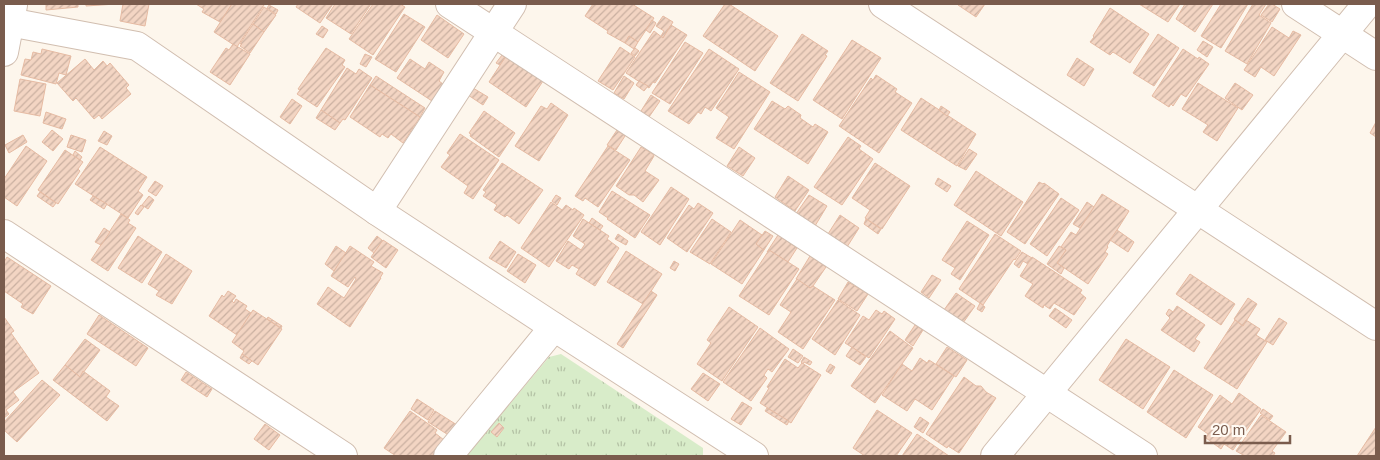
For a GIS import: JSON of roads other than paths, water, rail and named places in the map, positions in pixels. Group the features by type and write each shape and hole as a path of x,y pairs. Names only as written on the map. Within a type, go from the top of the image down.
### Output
{"street":[{"path":"450,4 1143,456"},
{"path":"377,210 512,4"},
{"path":"883,4 1376,326"},
{"path":"1296,4 1376,56"},
{"path":"995,456 1367,4"},
{"path":"4,52 12,13 137,46 377,210 739,452"},
{"path":"4,234 343,456"},
{"path":"448,456 554,327"}]}
